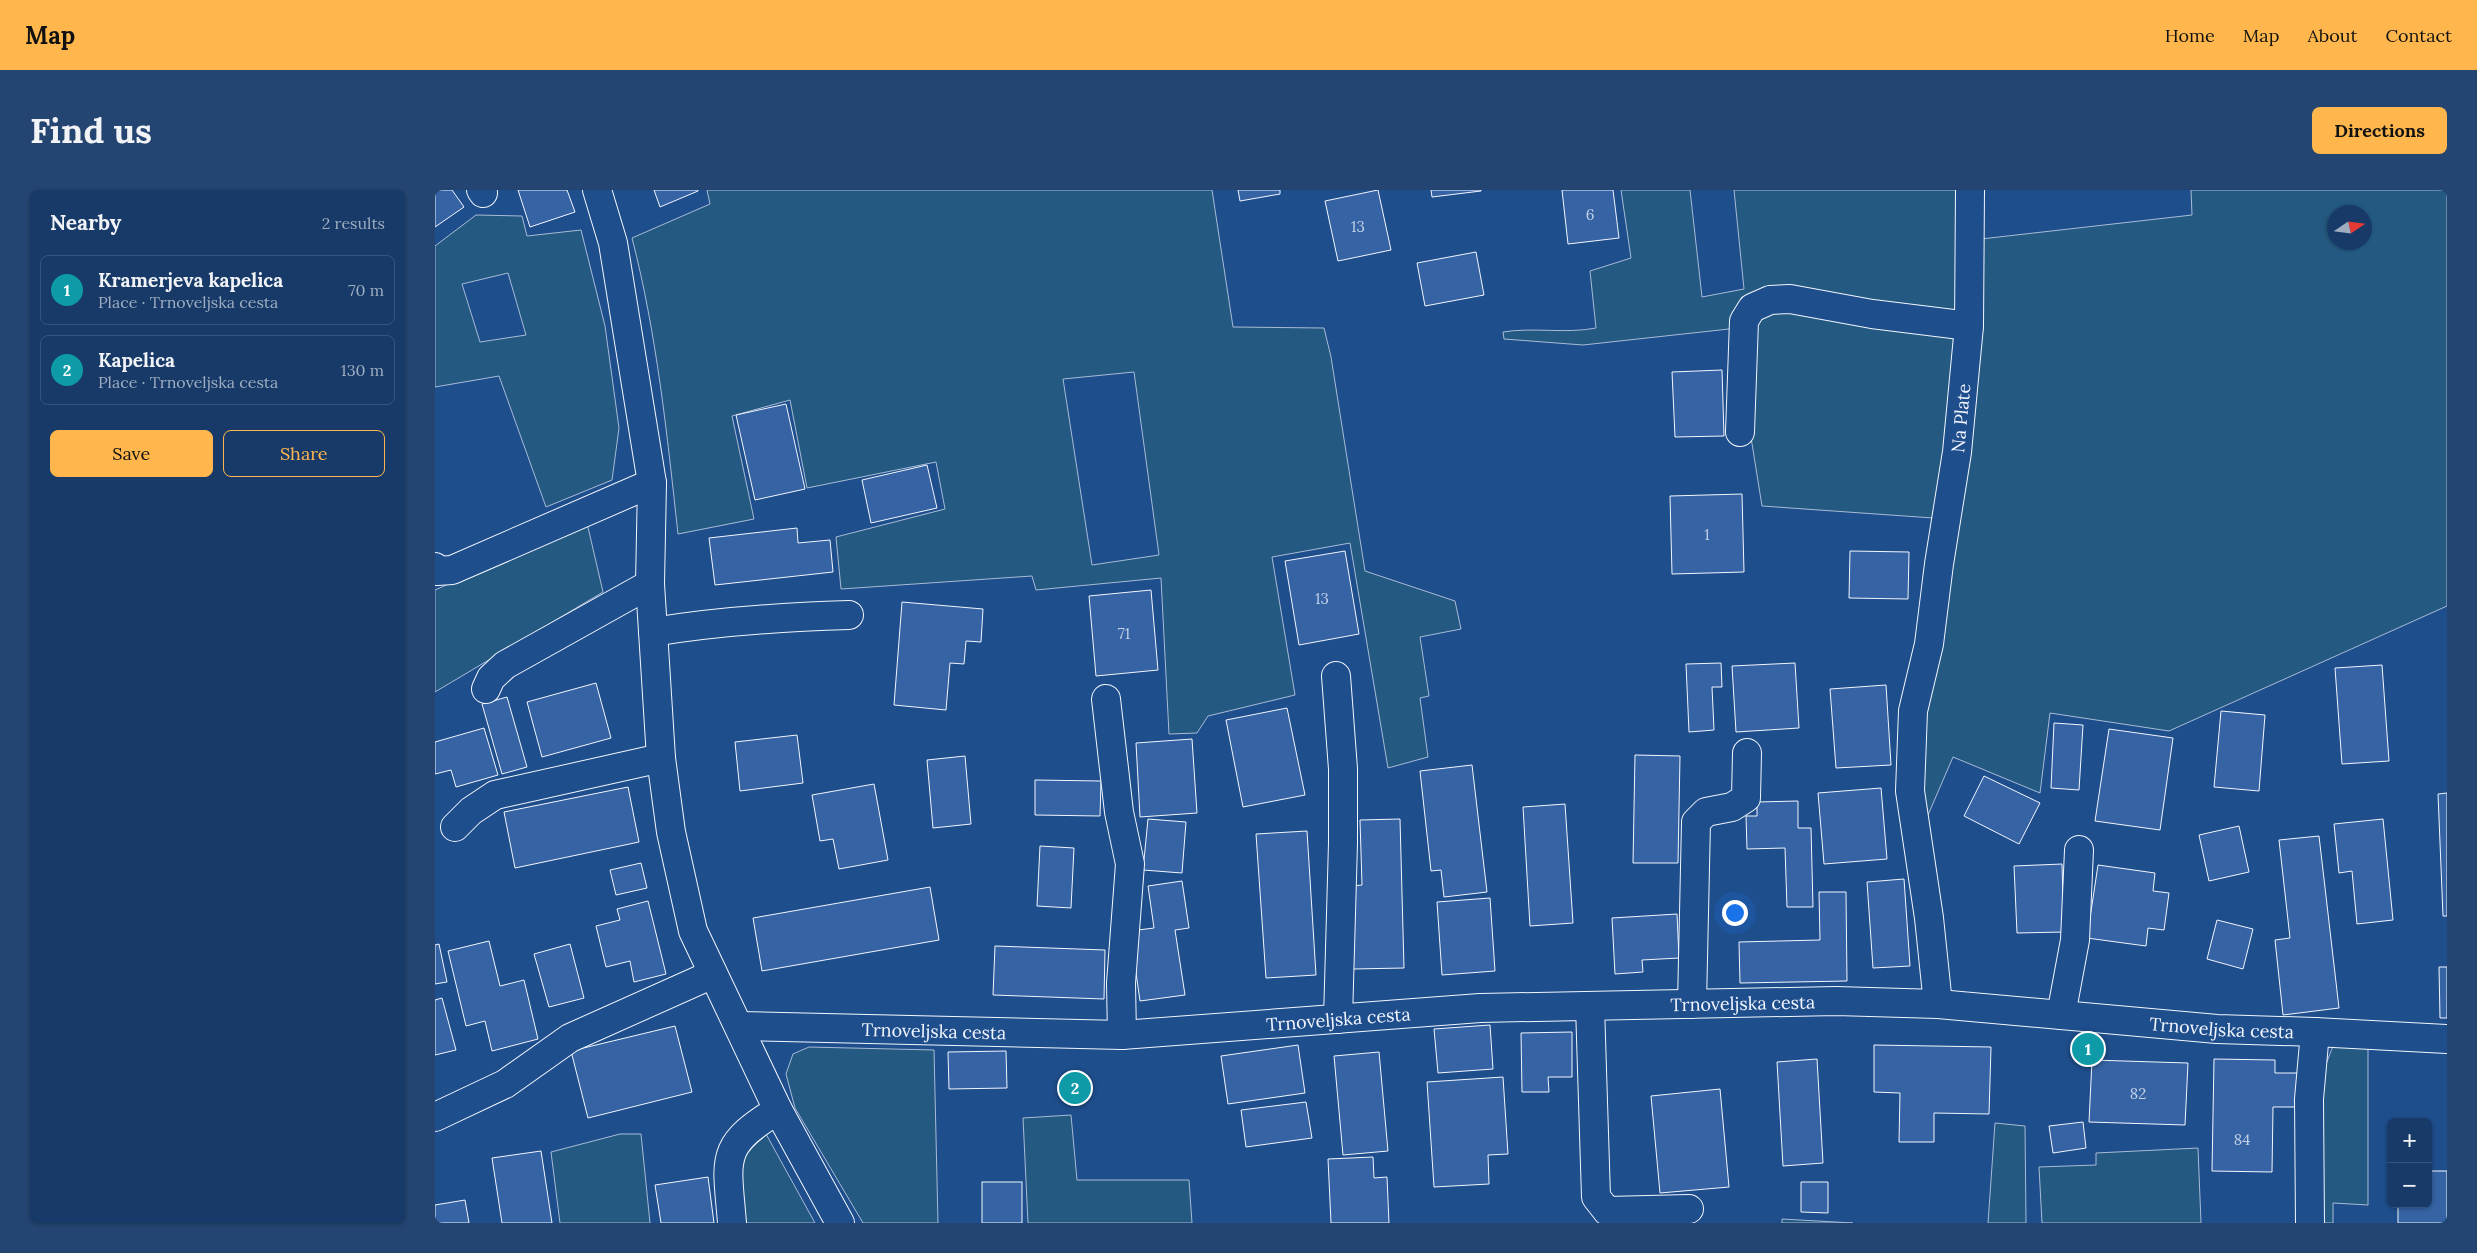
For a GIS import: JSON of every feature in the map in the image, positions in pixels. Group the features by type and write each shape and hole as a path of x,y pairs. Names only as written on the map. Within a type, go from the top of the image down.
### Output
{"street":[{"path":"597,190 613,243 651,483 650,584 661,758 671,832 693,931 778,1110 840,1223"},
{"name":"Na Plate","path":"1938,1004 1911,791 1913,711 1929,644 1939,564 1957,452 1969,326 1970,190"},
{"path":"1740,432 1744,321 1752,308 1770,300 1790,299 1873,314 1969,326"},
{"path":"435,567 437,571 452,570 651,483"},
{"path":"486,689 491,678 505,666 650,584"},
{"path":"653,632 699,624 758,618 849,615"},
{"path":"1336,676 1343,797 1338,1019"},
{"path":"1106,699 1119,812 1130,864 1121,983 1122,1035"},
{"path":"1692,1004 1696,822 1706,812 1732,807 1747,798 1747,753"},
{"path":"455,827 471,811 495,796 661,758"},
{"path":"2061,1015 2075,940 2079,850"},
{"path":"435,1117 505,1084 570,1038 713,974"},
{"name":"Trnoveljska cesta","path":"739,1026 1122,1035 1480,1008 1836,1001 1938,1004 2217,1029 2315,1032 2309,1099 2310,1223"},
{"path":"1590,1006 1595,1197 1607,1211 1689,1209"},
{"path":"2315,1032 2447,1039"},
{"path":"732,1223 728,1156 749,1127 778,1110"}],"shaded area":[{"path":"707,190 1212,190 1233,327 1324,328 1331,357 1365,571 1455,601 1461,629 1420,637 1429,696 1420,698 1428,757 1388,768 1350,543 1272,557 1295,695 1208,716 1197,733 1169,734 1161,578 1036,590 1032,576 841,589 836,537 945,509 936,462 807,488 790,400 732,416 754,519 678,534 655,348 632,238 710,204","holes":["1134,372 1159,555 1092,565 1063,379"]},
{"path":"1621,190 1690,190 1702,297 1744,289 1734,190 1961,190 1960,308 1949,312 1874,306 1737,314 1729,329 1583,345 1504,339 1503,332 1596,328 1590,271 1631,258"},
{"path":"2191,190 2447,190 2447,606 2169,731 2050,713 2040,793 1953,757 1928,815 1919,790 1922,733 1981,239 2192,215"},
{"path":"476,215 522,216 527,236 581,230 605,326 619,428 612,480 546,507 499,376 435,387 435,246","holes":["508,273 526,335 480,342 462,284"]},
{"path":"1787,311 1951,334 1958,345 1958,362 1933,518 1762,506 1749,425 1753,326 1768,312"},
{"path":"587,523 603,592 435,692 435,590"},
{"path":"2333,1046 2368,1046 2368,1205 2333,1203 2333,1223 2320,1223 2319,1082"},
{"path":"809,1047 934,1050 938,1223 863,1223 795,1108 786,1074 793,1054"},
{"path":"1071,1115 1077,1180 1189,1180 1192,1223 1028,1223 1023,1118"},
{"path":"1995,1123 2025,1126 2026,1223 1988,1223"},
{"path":"620,1134 641,1134 650,1223 560,1223 551,1152"},
{"path":"766,1134 815,1223 740,1223 743,1142"},
{"path":"2198,1148 2201,1223 2042,1223 2039,1167 2096,1165 2096,1153"},
{"path":"1782,1219 1853,1223 1782,1223"}],"building":[{"path":"435,190 452,190 464,207 435,227"},
{"path":"518,190 567,190 575,212 530,227"},
{"path":"654,190 698,190 698,191 660,207"},
{"path":"1238,190 1280,190 1280,194 1240,201"},
{"path":"1378,190 1391,250 1338,261 1325,201"},
{"path":"1431,190 1481,190 1481,191 1432,197"},
{"path":"1562,190 1613,190 1619,238 1568,244"},
{"path":"1476,252 1484,295 1425,306 1417,263"},
{"path":"1722,370 1724,436 1675,437 1672,372"},
{"path":"786,404 805,489 755,500 736,415"},
{"path":"927,465 937,508 871,523 862,480"},
{"path":"1742,494 1744,572 1672,574 1670,496"},
{"path":"797,528 798,543 830,540 833,572 715,585 709,538"},
{"path":"1345,551 1359,634 1299,645 1285,561"},
{"path":"1850,551 1909,552 1908,599 1849,598"},
{"path":"1151,590 1158,670 1096,676 1089,596"},
{"path":"902,602 983,609 981,642 966,641 964,664 950,663 946,710 894,705"},
{"path":"1721,663 1722,687 1712,687 1714,730 1689,732 1686,664"},
{"path":"1795,663 1799,728 1736,732 1732,666"},
{"path":"2382,665 2389,761 2342,764 2335,668"},
{"path":"596,683 611,738 542,757 527,702"},
{"path":"1886,685 1891,765 1836,768 1830,689"},
{"path":"507,697 527,767 502,774 482,704"},
{"path":"1287,708 1305,795 1243,807 1226,720"},
{"path":"2221,711 2265,715 2259,791 2214,787"},
{"path":"2054,723 2083,725 2079,790 2051,788"},
{"path":"484,728 498,775 456,787 451,770 435,774 435,742"},
{"path":"2109,729 2173,738 2160,830 2095,821"},
{"path":"797,735 803,783 740,791 735,742"},
{"path":"1192,739 1197,813 1140,817 1136,743"},
{"path":"1635,755 1680,756 1678,863 1633,863"},
{"path":"965,756 971,824 933,828 927,760"},
{"path":"1472,765 1487,892 1444,897 1441,870 1431,871 1420,771"},
{"path":"1984,776 2040,803 2019,844 1964,816"},
{"path":"1035,780 1101,781 1100,816 1035,815"},
{"path":"874,784 888,860 839,869 833,839 820,841 812,795"},
{"path":"628,787 639,842 515,868 504,812"},
{"path":"1881,788 1887,859 1824,864 1818,793"},
{"path":"2447,793 2447,916 2443,916 2438,794"},
{"path":"1798,801 1798,828 1811,828 1813,907 1787,907 1785,848 1747,849 1746,816 1757,816 1757,802"},
{"path":"1565,804 1573,923 1530,926 1523,807"},
{"path":"1148,819 1186,822 1182,873 1143,870"},
{"path":"1400,819 1404,968 1353,969 1351,886 1362,885 1360,820"},
{"path":"2383,819 2393,920 2357,924 2352,871 2339,873 2334,824"},
{"path":"2239,826 2249,872 2209,881 2199,835"},
{"path":"1307,831 1316,975 1266,978 1256,834"},
{"path":"2319,836 2339,1008 2283,1015 2275,940 2290,938 2279,840"},
{"path":"1040,846 1074,848 1071,908 1037,906"},
{"path":"641,863 647,888 616,895 610,870"},
{"path":"2062,864 2064,932 2017,933 2014,866"},
{"path":"2098,865 2155,873 2153,891 2169,893 2164,930 2148,928 2146,946 2087,938"},
{"path":"1904,879 1910,966 1873,968 1867,882"},
{"path":"1182,881 1189,928 1175,930 1185,995 1140,1001 1130,931 1154,928 1148,886"},
{"path":"930,887 939,940 762,971 753,918"},
{"path":"1819,892 1846,892 1847,981 1740,983 1739,942 1820,940"},
{"path":"1490,898 1495,971 1442,975 1437,902"},
{"path":"648,901 666,974 634,982 630,961 606,967 596,926 620,920 617,909"},
{"path":"1677,914 1679,958 1642,960 1643,972 1615,974 1612,918"},
{"path":"2217,920 2253,929 2243,969 2207,959"},
{"path":"489,941 500,986 524,980 538,1039 492,1051 485,1021 466,1026 448,951"},
{"path":"439,944 447,982 435,984 435,945"},
{"path":"570,944 584,998 549,1007 534,954"},
{"path":"995,946 1105,950 1104,999 993,995"},
{"path":"2439,967 2447,967 2447,1018 2440,1018"},
{"path":"442,998 456,1050 435,1055 435,1000"},
{"path":"1490,1025 1493,1069 1438,1073 1434,1029"},
{"path":"675,1026 692,1092 588,1118 571,1051"},
{"path":"1572,1032 1572,1077 1548,1077 1549,1092 1522,1092 1521,1033"},
{"path":"2081,1041 2095,1043 2094,1056 2081,1056"},
{"path":"1298,1045 1305,1093 1228,1104 1221,1056"},
{"path":"1874,1045 1991,1047 1989,1114 1934,1113 1934,1142 1899,1142 1900,1093 1874,1092"},
{"path":"1006,1051 1007,1088 949,1089 948,1052"},
{"path":"1379,1052 1388,1151 1343,1155 1334,1056"},
{"path":"1817,1059 1823,1163 1783,1166 1777,1062"},
{"path":"2214,1059 2275,1060 2275,1073 2299,1073 2299,1107 2273,1107 2272,1172 2212,1171"},
{"path":"2092,1060 2188,1063 2185,1125 2089,1122"},
{"path":"1084,1077 1085,1098 1067,1099 1066,1079"},
{"path":"1503,1077 1508,1154 1488,1155 1489,1184 1434,1187 1427,1082"},
{"path":"1720,1089 1729,1187 1660,1193 1651,1096"},
{"path":"1306,1102 1312,1138 1246,1147 1241,1110"},
{"path":"2083,1122 2086,1148 2053,1153 2049,1126"},
{"path":"541,1151 552,1223 502,1223 492,1158"},
{"path":"1373,1157 1374,1178 1387,1177 1389,1223 1331,1223 1328,1159"},
{"path":"2432,1171 2447,1171 2447,1223 2398,1223 2398,1208 2432,1208"},
{"path":"708,1177 714,1223 661,1223 655,1185"},
{"path":"982,1182 1022,1182 1022,1223 982,1223"},
{"path":"1801,1182 1828,1182 1828,1213 1801,1212"},
{"path":"465,1200 469,1223 435,1223 435,1205"}],"place":[{"name":"Kramerjeva kapelica","path":"2088,1049"},
{"name":"Kapelica","path":"1075,1088"}]}
